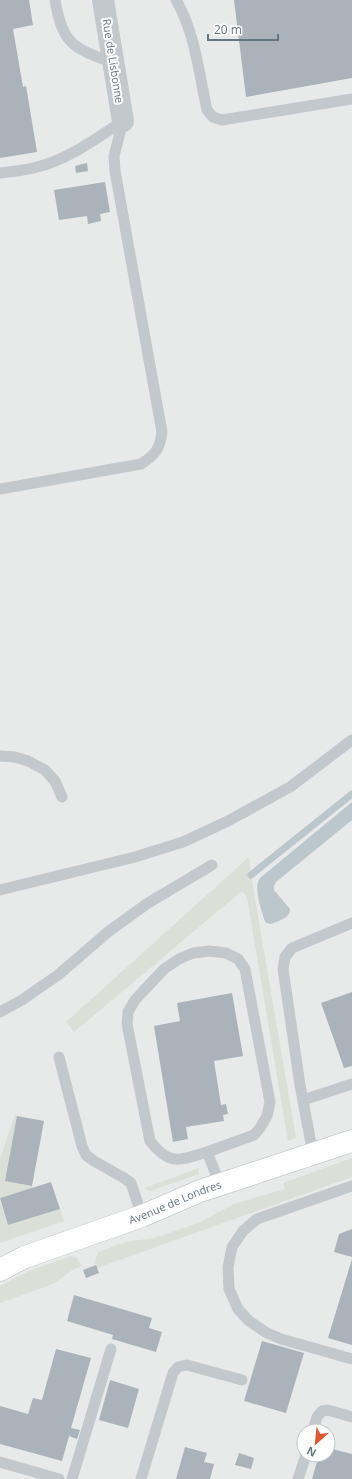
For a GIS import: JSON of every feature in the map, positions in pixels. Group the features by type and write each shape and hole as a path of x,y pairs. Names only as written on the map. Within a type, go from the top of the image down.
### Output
{"street":[{"name":"Rue de Lisbonne","path":"103,0 123,121"},
{"name":"Avenue de Londres","path":"0,1270 25,1257 142,1216 200,1191 352,1141"}],"lane":[{"path":"55,0 58,21 69,41 84,52 114,63"},
{"path":"176,0 184,14 191,36 207,110 213,117 222,120 352,99"},
{"path":"0,173 37,168 88,143 123,121"},
{"path":"0,489 141,464 153,456 160,444 162,432 115,171 114,156 123,121"},
{"path":"0,890 135,857 183,842 228,821 290,787 352,740"},
{"path":"0,756 16,757 28,761 45,770 55,781 62,797"},
{"path":"0,1012 22,1000 58,975 108,932 148,903 212,865"},
{"path":"313,1154 303,1100 283,969 285,957 292,948 352,923"},
{"path":"210,951 226,953 238,959 245,969 270,1102 266,1116 260,1128 254,1135 207,1152 180,1160 170,1159 159,1154 150,1142 127,1024 128,1012 135,1000 164,969 178,959 193,953 210,951"},
{"path":"59,1057 82,1146 86,1155 94,1162 124,1178 130,1183 142,1216"},
{"path":"303,1100 352,1084"},
{"path":"207,1152 220,1184"},
{"path":"352,1186 257,1219 243,1231 232,1247 228,1268 229,1289 238,1309 249,1321 267,1333 281,1339 352,1359"},
{"path":"72,1479 111,1349"},
{"path":"141,1479 173,1373 178,1368 188,1365 242,1380"},
{"path":"315,1423 317,1417 322,1411 328,1410 352,1417"},
{"path":"0,1462 59,1479"},
{"path":"298,1479 303,1463"}],"shaded area":[{"path":"0,0 352,0 352,1479 0,1479"},
{"path":"352,802 352,820 276,882 274,890 290,909 290,912 286,917 280,920 271,924 266,923 257,892 260,878"},
{"path":"249,857 296,1138 288,1141 247,897 242,891 74,1032 66,1022"},
{"path":"15,1114 17,1116 5,1181 32,1186 33,1188 0,1198 0,1159"},
{"path":"352,1158 352,1177 97,1268 95,1262 98,1252 125,1242 154,1238 201,1222 234,1204 285,1189 283,1183"},
{"path":"199,1168 199,1174 150,1191 145,1188"},
{"path":"0,1201 8,1225 60,1209 64,1221 0,1243"},
{"path":"71,1256 76,1257 82,1266 74,1269 53,1284 0,1303 0,1286 29,1271"}],"building":[{"path":"0,0 29,0 33,25 13,29 23,87 26,86 37,152 0,158"},
{"path":"234,0 352,0 352,78 246,97"},
{"path":"87,163 88,171 76,173 75,166"},
{"path":"105,182 110,212 100,214 101,221 88,224 87,216 59,220 54,190"},
{"path":"352,992 352,1066 344,1068 321,1003"},
{"path":"232,993 243,1056 214,1061 221,1105 226,1104 228,1114 223,1115 224,1121 186,1127 188,1139 173,1142 154,1026 180,1021 177,1003"},
{"path":"17,1116 44,1121 32,1186 5,1181"},
{"path":"51,1182 60,1209 8,1225 0,1198"},
{"path":"352,1229 352,1257 334,1252 339,1234"},
{"path":"352,1259 352,1345 328,1338"},
{"path":"96,1265 99,1273 86,1278 83,1270"},
{"path":"74,1295 152,1318 149,1328 162,1332 156,1352 112,1339 113,1335 67,1321"},
{"path":"262,1341 304,1353 286,1413 244,1401"},
{"path":"56,1349 91,1358 71,1428 80,1430 77,1439 69,1436 62,1461 0,1444 0,1406 28,1414 33,1398 42,1400"},
{"path":"110,1380 139,1389 128,1428 99,1420"},
{"path":"185,1447 207,1453 204,1462 214,1464 210,1479 176,1479"},
{"path":"336,1450 352,1454 352,1479 312,1479 317,1463 336,1463"},
{"path":"239,1453 254,1458 251,1469 235,1465"}],"waterway":[{"path":"251,875 352,794"}]}
